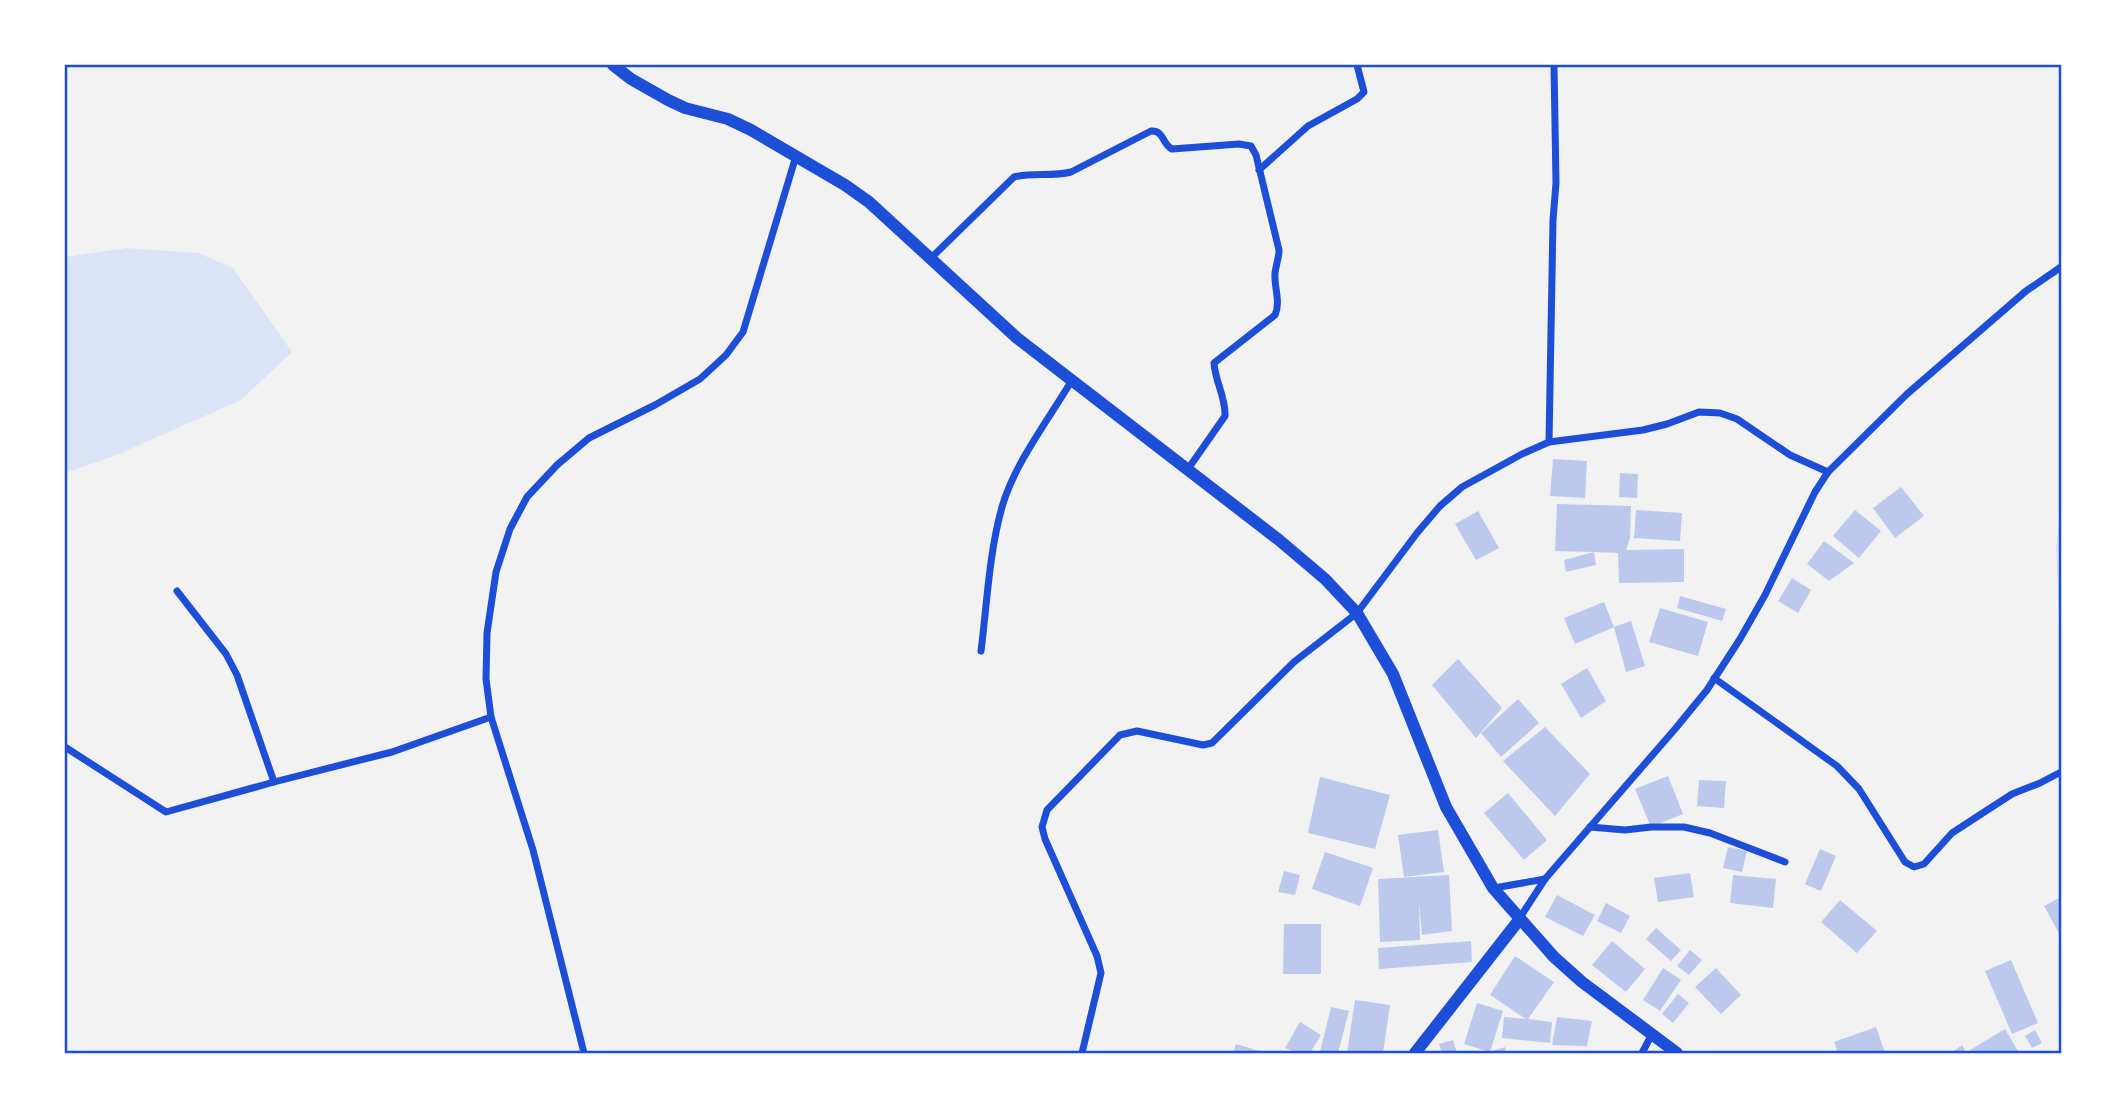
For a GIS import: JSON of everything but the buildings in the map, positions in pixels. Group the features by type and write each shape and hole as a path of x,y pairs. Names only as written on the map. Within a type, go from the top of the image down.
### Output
{"street":[{"path":"613,65 631,79 685,108 728,119 796,156 869,202 1017,338 1279,540 1325,579 1357,613 1393,674 1446,807 1493,888 1554,957 1582,982 1677,1053"},
{"path":"1259,170 1308,126 1357,99 1364,92 1357,65"},
{"path":"1549,442 1556,183 1554,65"},
{"path":"930,259 1014,177 1029,173 1057,176 1071,173 1157,130 1166,146 1172,149 1251,146 1256,155 1279,250 1275,274 1278,309 1275,315 1214,363 1214,372 1226,409 1225,416 1188,469"},
{"path":"584,1053 533,850 491,717 486,679 487,633 496,572 510,529 527,497 557,465 589,438 700,379 726,355 743,332 796,156"},
{"path":"1415,1053 1519,920 1545,879 1675,729 1714,678 1759,606 1815,492 1829,472 1907,394 2026,291 2061,267"},
{"path":"981,651 1002,507 1015,475 1073,380"},
{"path":"1082,1053 1101,973 1097,957 1042,827 1047,810 1120,735 1137,732 1203,745 1212,743 1294,662 1357,613 1440,506 1462,487 1521,454 1549,442 1643,430 1699,412 1720,413 1737,419 1790,455 1829,472"},
{"path":"177,591 226,654 237,675 274,782"},
{"path":"1714,678 1837,766 1859,789 1905,862 1914,867 1924,864 1952,833 2012,794 2061,772"},
{"path":"65,747 166,812 392,752 491,717"},
{"path":"1590,827 1625,830 1684,827 1710,833 1785,862"},
{"path":"1493,888 1545,879"},
{"path":"1642,1053 1652,1034"}],"shaded area":[{"path":"127,248 198,253 233,268 292,352 241,400 114,456 65,473 65,257"},
{"path":"2061,505 2061,619 2056,549"}]}
